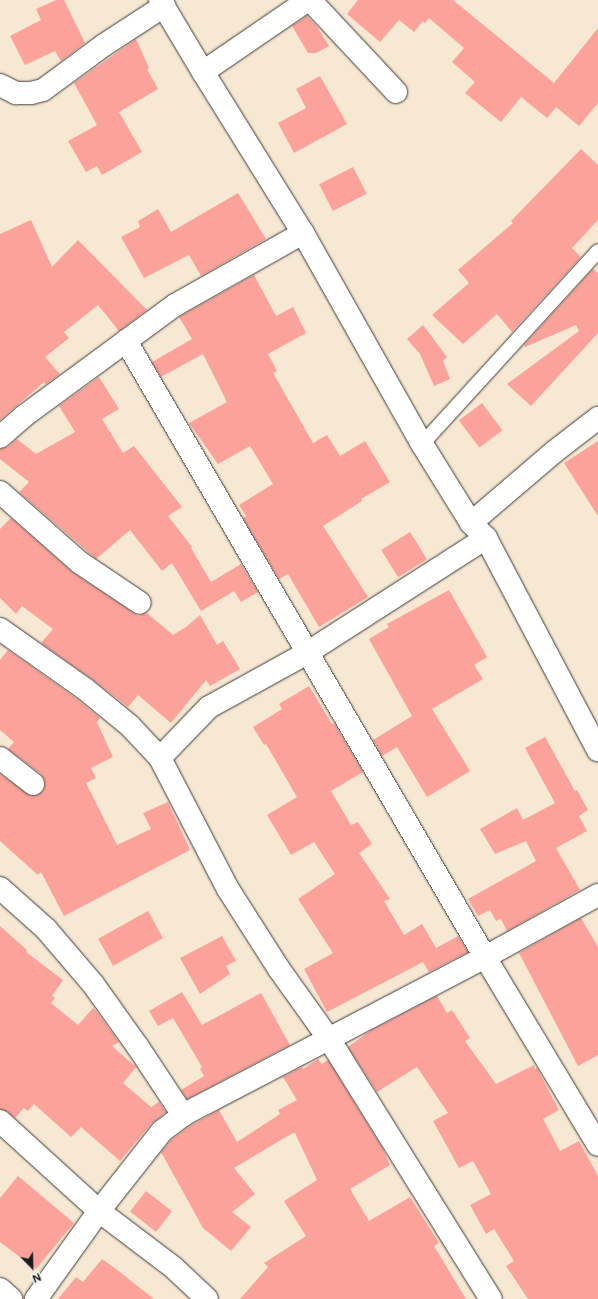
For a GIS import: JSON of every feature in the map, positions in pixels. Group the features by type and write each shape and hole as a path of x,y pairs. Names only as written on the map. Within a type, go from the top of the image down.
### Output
{"street":[{"path":"203,72 309,0 396,92"},
{"path":"0,85 16,93 31,93 43,90 162,3 303,234 422,444 471,523 486,538 594,736"},
{"path":"0,437 24,416 175,305 303,234"},
{"path":"126,341 485,957 598,1145"},
{"path":"471,523 554,452 598,418"},
{"path":"0,492 78,562 140,603"},
{"path":"160,758 209,707 307,653 486,538"},
{"path":"0,629 85,689 130,726 160,758 228,889 279,969 329,1040 491,1299"},
{"path":"0,758 33,784"},
{"path":"0,888 46,929 93,984 138,1046 183,1115"},
{"path":"36,1299 99,1211 162,1131 183,1115 329,1040 598,895"},
{"path":"0,1121 99,1211 174,1268 207,1299"},
{"path":"0,1289 11,1299"}],"lane":[{"path":"422,444 598,251"}],"building":[{"path":"56,0 64,0 85,43 61,61 55,51 25,65 10,36 41,20 36,9"},
{"path":"358,0 453,0 554,83 598,28 598,103 579,126 556,107 547,118 521,97 501,122 465,93 475,82 452,62 464,48 429,18 425,23 423,21 414,32 399,20 380,42 347,14"},
{"path":"307,16 316,25 329,46 316,53 308,53 292,26"},
{"path":"136,39 149,68 147,69 158,89 119,112 142,152 102,175 97,166 86,172 68,141 97,125 74,83"},
{"path":"320,76 347,124 294,153 278,123 306,108 296,89"},
{"path":"581,149 598,165 598,220 572,248 581,257 512,332 497,314 463,344 432,315 469,283 458,270 513,223 511,221"},
{"path":"353,167 367,194 333,211 319,184"},
{"path":"238,193 266,239 201,276 189,255 144,278 121,237 140,227 138,221 158,209 171,232"},
{"path":"31,220 52,267 78,240 147,310 119,331 98,305 64,332 69,338 45,357 60,374 46,384 44,382 0,420 0,234"},
{"path":"593,269 598,273 598,333 531,406 507,384 579,331 576,325 525,347 524,345"},
{"path":"254,275 276,316 293,307 306,333 268,354 277,371 273,373 313,443 327,435 340,456 365,441 390,482 361,499 362,501 323,526 368,597 319,627 288,574 279,579 243,518 246,516 239,505 273,484 250,446 218,464 189,423 227,402 203,354 161,377 152,362 192,339 179,317"},
{"path":"423,325 447,357 443,361 450,379 434,386 420,354 407,339"},
{"path":"99,377 119,409 102,419 123,453 134,446 182,507 168,516 192,547 191,548 211,582 241,564 258,592 241,602 234,591 201,611 172,563 162,571 130,530 96,559 19,492 29,482 0,459 0,449 8,447 17,439 36,454 75,432 59,406"},
{"path":"482,403 502,430 479,448 459,420"},
{"path":"598,441 598,516 564,463"},
{"path":"11,518 72,572 138,616 147,613 173,635 186,627 200,615 217,645 223,641 240,669 210,686 206,680 171,723 138,695 128,707 92,679 41,643 53,629 22,606 16,614 0,598 0,529"},
{"path":"410,532 427,559 398,577 381,550"},
{"path":"449,590 487,657 474,665 483,679 432,709 470,771 427,797 397,747 382,756 373,740 412,716 369,639 389,627 387,624"},
{"path":"8,650 77,699 100,718 97,722 113,757 91,768 96,778 86,783 117,845 151,829 143,813 168,802 190,850 64,916 41,872 38,875 0,841 0,774 31,796 38,795 43,791 45,785 41,774 8,749 14,742 0,730 0,660"},
{"path":"309,686 332,724 334,723 363,772 331,791 351,825 358,822 372,844 359,853 390,899 384,901 404,935 422,924 436,948 458,936 468,952 429,972 423,962 327,1012 304,969 333,953 298,899 335,874 314,842 291,855 267,815 297,797 266,744 264,745 253,727 282,709 279,704"},
{"path":"545,737 575,791 577,790 588,810 579,816 587,831 556,848 580,890 507,931 501,919 496,921 490,910 478,916 468,899 536,861 526,841 495,854 480,829 517,808 523,820 555,803 525,748"},
{"path":"148,911 163,938 113,966 98,939"},
{"path":"581,918 598,947 598,1055 578,1066 519,953"},
{"path":"0,926 27,950 26,952 63,980 52,996 55,998 51,1003 78,1025 93,1008 97,1012 119,1042 112,1046 136,1067 123,1083 151,1107 159,1102 166,1112 152,1123 120,1161 81,1127 71,1137 34,1104 28,1111 24,1108 15,1118 8,1112 0,1109"},
{"path":"222,936 236,961 226,966 230,974 200,994 180,958"},
{"path":"182,992 202,1025 261,993 290,1045 187,1099 181,1090 204,1076 200,1069 202,1067 173,1018 158,1026 149,1011"},
{"path":"437,996 447,1013 452,1010 470,1038 465,1041 496,1084 534,1065 535,1069 537,1068 559,1110 543,1119 560,1151 579,1141 598,1176 598,1299 528,1299 506,1266 514,1261 494,1229 486,1234 470,1205 491,1194 473,1161 459,1168 433,1121 448,1113 417,1067 377,1092 348,1047 370,1031"},
{"path":"318,1059 322,1064 328,1060 383,1149 390,1165 350,1189 369,1221 410,1197 439,1243 434,1246 466,1299 240,1299 268,1267 264,1263 306,1236 284,1201 317,1180 295,1133 234,1168 255,1194 232,1212 251,1227 231,1251 203,1228 161,1152 171,1140 190,1126 219,1110 237,1142 280,1114 278,1110 297,1100 283,1077 302,1067 303,1069"},
{"path":"18,1176 74,1223 36,1269 0,1242 0,1198"},
{"path":"146,1191 172,1211 156,1232 130,1211"},
{"path":"102,1259 154,1299 58,1299 76,1277 83,1282"}]}
